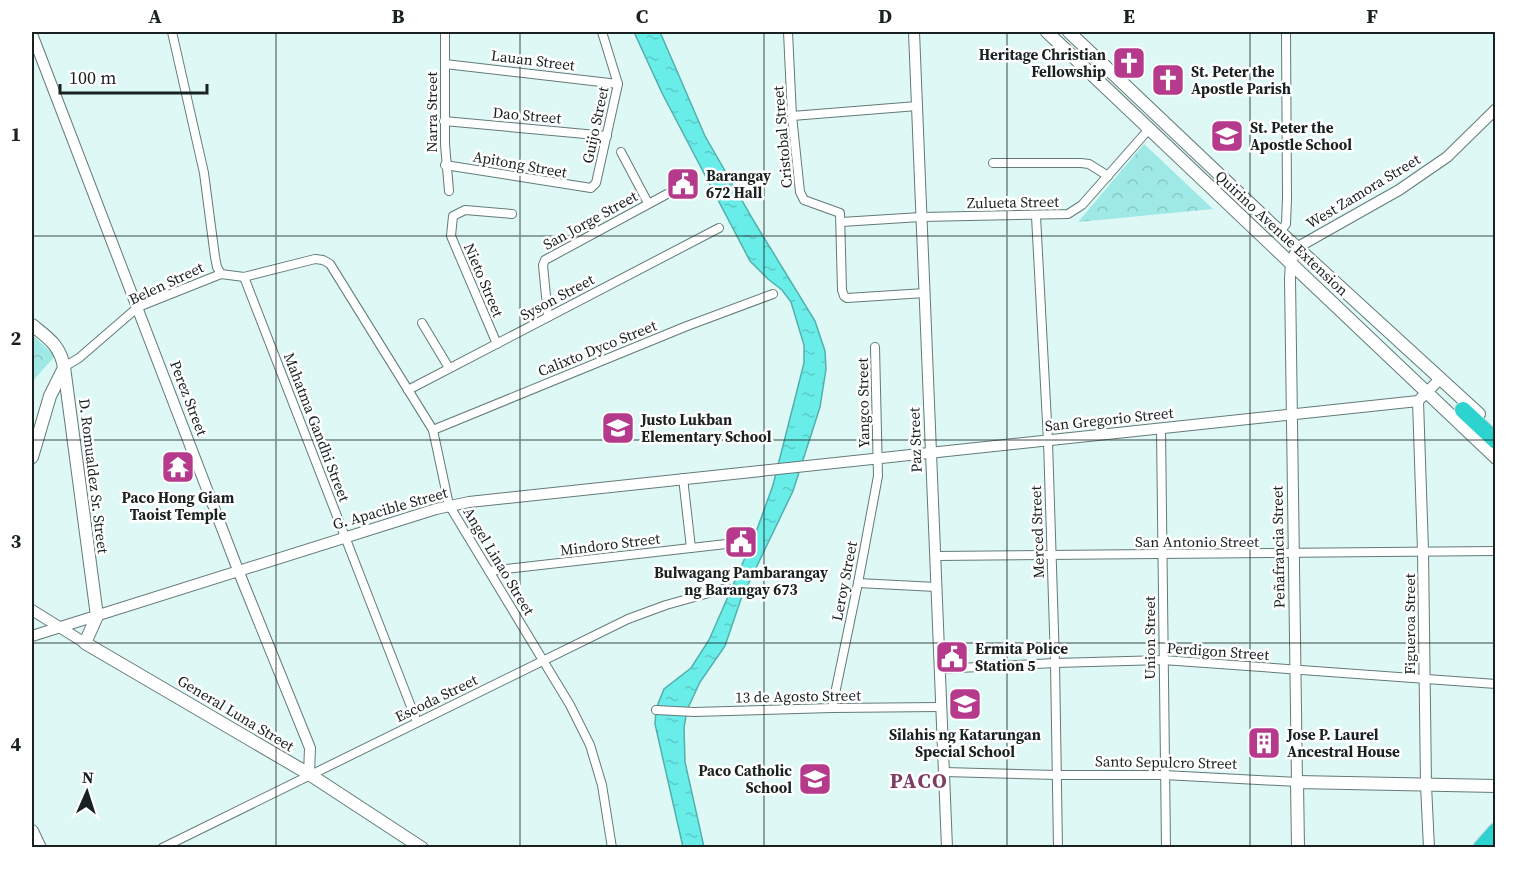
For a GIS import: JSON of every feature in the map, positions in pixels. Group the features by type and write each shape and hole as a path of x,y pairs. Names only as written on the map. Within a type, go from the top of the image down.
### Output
{"highway":[{"path":"1463,410 1496,441"},
{"path":"1481,848 1496,831"}],"main road":[{"name":"Quirino Avenue Extension","path":"1047,32 1496,458"},
{"name":"Quirino Avenue Extension","path":"1069,32 1496,430"},
{"path":"1085,68 1096,57"},
{"name":"D. Romualdez Sr. Street","path":"32,325 61,352 97,616"},
{"path":"32,456 50,396 64,367"},
{"path":"85,643 97,616"},
{"name":"General Luna Street","path":"85,643 309,774 422,848"},
{"name":"Santo Sepulcro Street","path":"1297,782 1496,786"},
{"name":"Peñafrancia Street","path":"1297,782 1298,848"},
{"path":"32,831 40,848"}],"street":[{"path":"172,32 204,173 215,257 221,274"},
{"name":"Narra Street","path":"445,32 445,165 449,191"},
{"name":"Guijo Street","path":"591,188 596,183 618,84 602,32"},
{"name":"Cristobal Street","path":"788,32 792,116 801,196 804,200 841,218"},
{"name":"Paz Street","path":"914,32 947,848"},
{"path":"1281,232 1286,224 1287,198 1286,32"},
{"name":"Perez Street","path":"32,34 238,570 310,748 309,774"},
{"name":"Lauan Street","path":"445,63 618,84"},
{"path":"792,116 917,106"},
{"name":"West Zamora Street","path":"1298,247 1399,190 1447,157 1496,110"},
{"name":"Dao Street","path":"444,121 608,136"},
{"name":"Zulueta Street","path":"841,218 1068,214 1075,211 1149,129"},
{"path":"621,152 648,203"},
{"path":"993,164 1081,163 1089,164 1108,176"},
{"name":"Apitong Street","path":"445,165 591,188"},
{"name":"San Jorge Street","path":"548,317 543,265 545,260 667,194"},
{"name":"Nieto Street","path":"497,344 451,237 451,222 457,212 465,210 512,214"},
{"name":"Merced Street","path":"1036,216 1048,441 1058,848"},
{"path":"841,218 844,296 847,298 925,293"},
{"name":"Syson Street","path":"408,390 718,228"},
{"name":"Peñafrancia Street","path":"1297,782 1290,278 1292,262 1298,247"},
{"name":"Belen Street","path":"64,367 79,358 138,307 221,274 243,277 315,259 330,264"},
{"name":"Angel Linao Street","path":"330,264 433,430 449,506 570,705 590,745 602,785 612,848"},
{"name":"Mahatma Gandhi Street","path":"243,277 417,722"},
{"name":"Calixto Dyco Street","path":"433,430 687,326 773,294"},
{"path":"422,323 449,369"},
{"name":"Yangco Street","path":"875,347 878,459"},
{"name":"San Gregorio Street","path":"770,469 1418,401 1429,393 1441,378"},
{"name":"Figueroa Street","path":"1418,401 1423,551 1425,785 1429,848"},
{"name":"Union Street","path":"1161,429 1166,848"},
{"name":"Leroy Street","path":"832,708 878,476 878,459"},
{"name":"G. Apacible Street","path":"32,636 449,506 770,469"},
{"path":"683,478 691,548"},
{"name":"Mindoro Street","path":"489,571 735,543"},
{"name":"San Antonio Street","path":"935,556 1496,551"},
{"path":"858,583 936,587"},
{"name":"Escoda Street","path":"162,848 174,845 309,774 628,619 666,605 727,588"},
{"name":"General Luna Street","path":"32,610 85,643"},
{"name":"Perdigon Street","path":"939,669 1163,660 1496,684"},
{"name":"13 de Agosto Street","path":"656,710 694,712 940,708"},
{"name":"Santo Sepulcro Street","path":"944,772 1164,775 1297,782"}],"green space":[{"path":"1144,144 1213,209 1078,222"},
{"path":"32,335 54,357 32,382"}],"water":[{"path":"634,32 660,32 705,136 815,321 825,351 826,369 820,407 793,491 741,599 725,646 700,682 687,710 684,728 685,762 704,847 683,847 655,724 656,709 664,689 691,668 709,640 755,535 773,485 804,363 804,345 791,302 782,290 750,261 662,93"}],"place":[{"name":"Heritage Christian Fellowship","path":"1129,63"},
{"name":"St. Peter the Apostle Parish","path":"1168,80"},
{"name":"St. Peter the Apostle School","path":"1227,136"},
{"name":"Barangay 672 Hall","path":"683,184"},
{"name":"Justo Lukban Elementary School","path":"618,428"},
{"name":"Paco Hong Giam Taoist Temple","path":"178,467"},
{"name":"Bulwagang Pambarangay ng Barangay 673","path":"741,542"},
{"name":"Ermita Police Station 5","path":"952,657"},
{"name":"Silahis ng Katarungan Special School","path":"965,704"},
{"name":"Jose P. Laurel Ancestral House","path":"1264,743"},
{"name":"Paco Catholic School","path":"815,779"}],"district":[{"name":"PACO","path":"919,780"}]}
